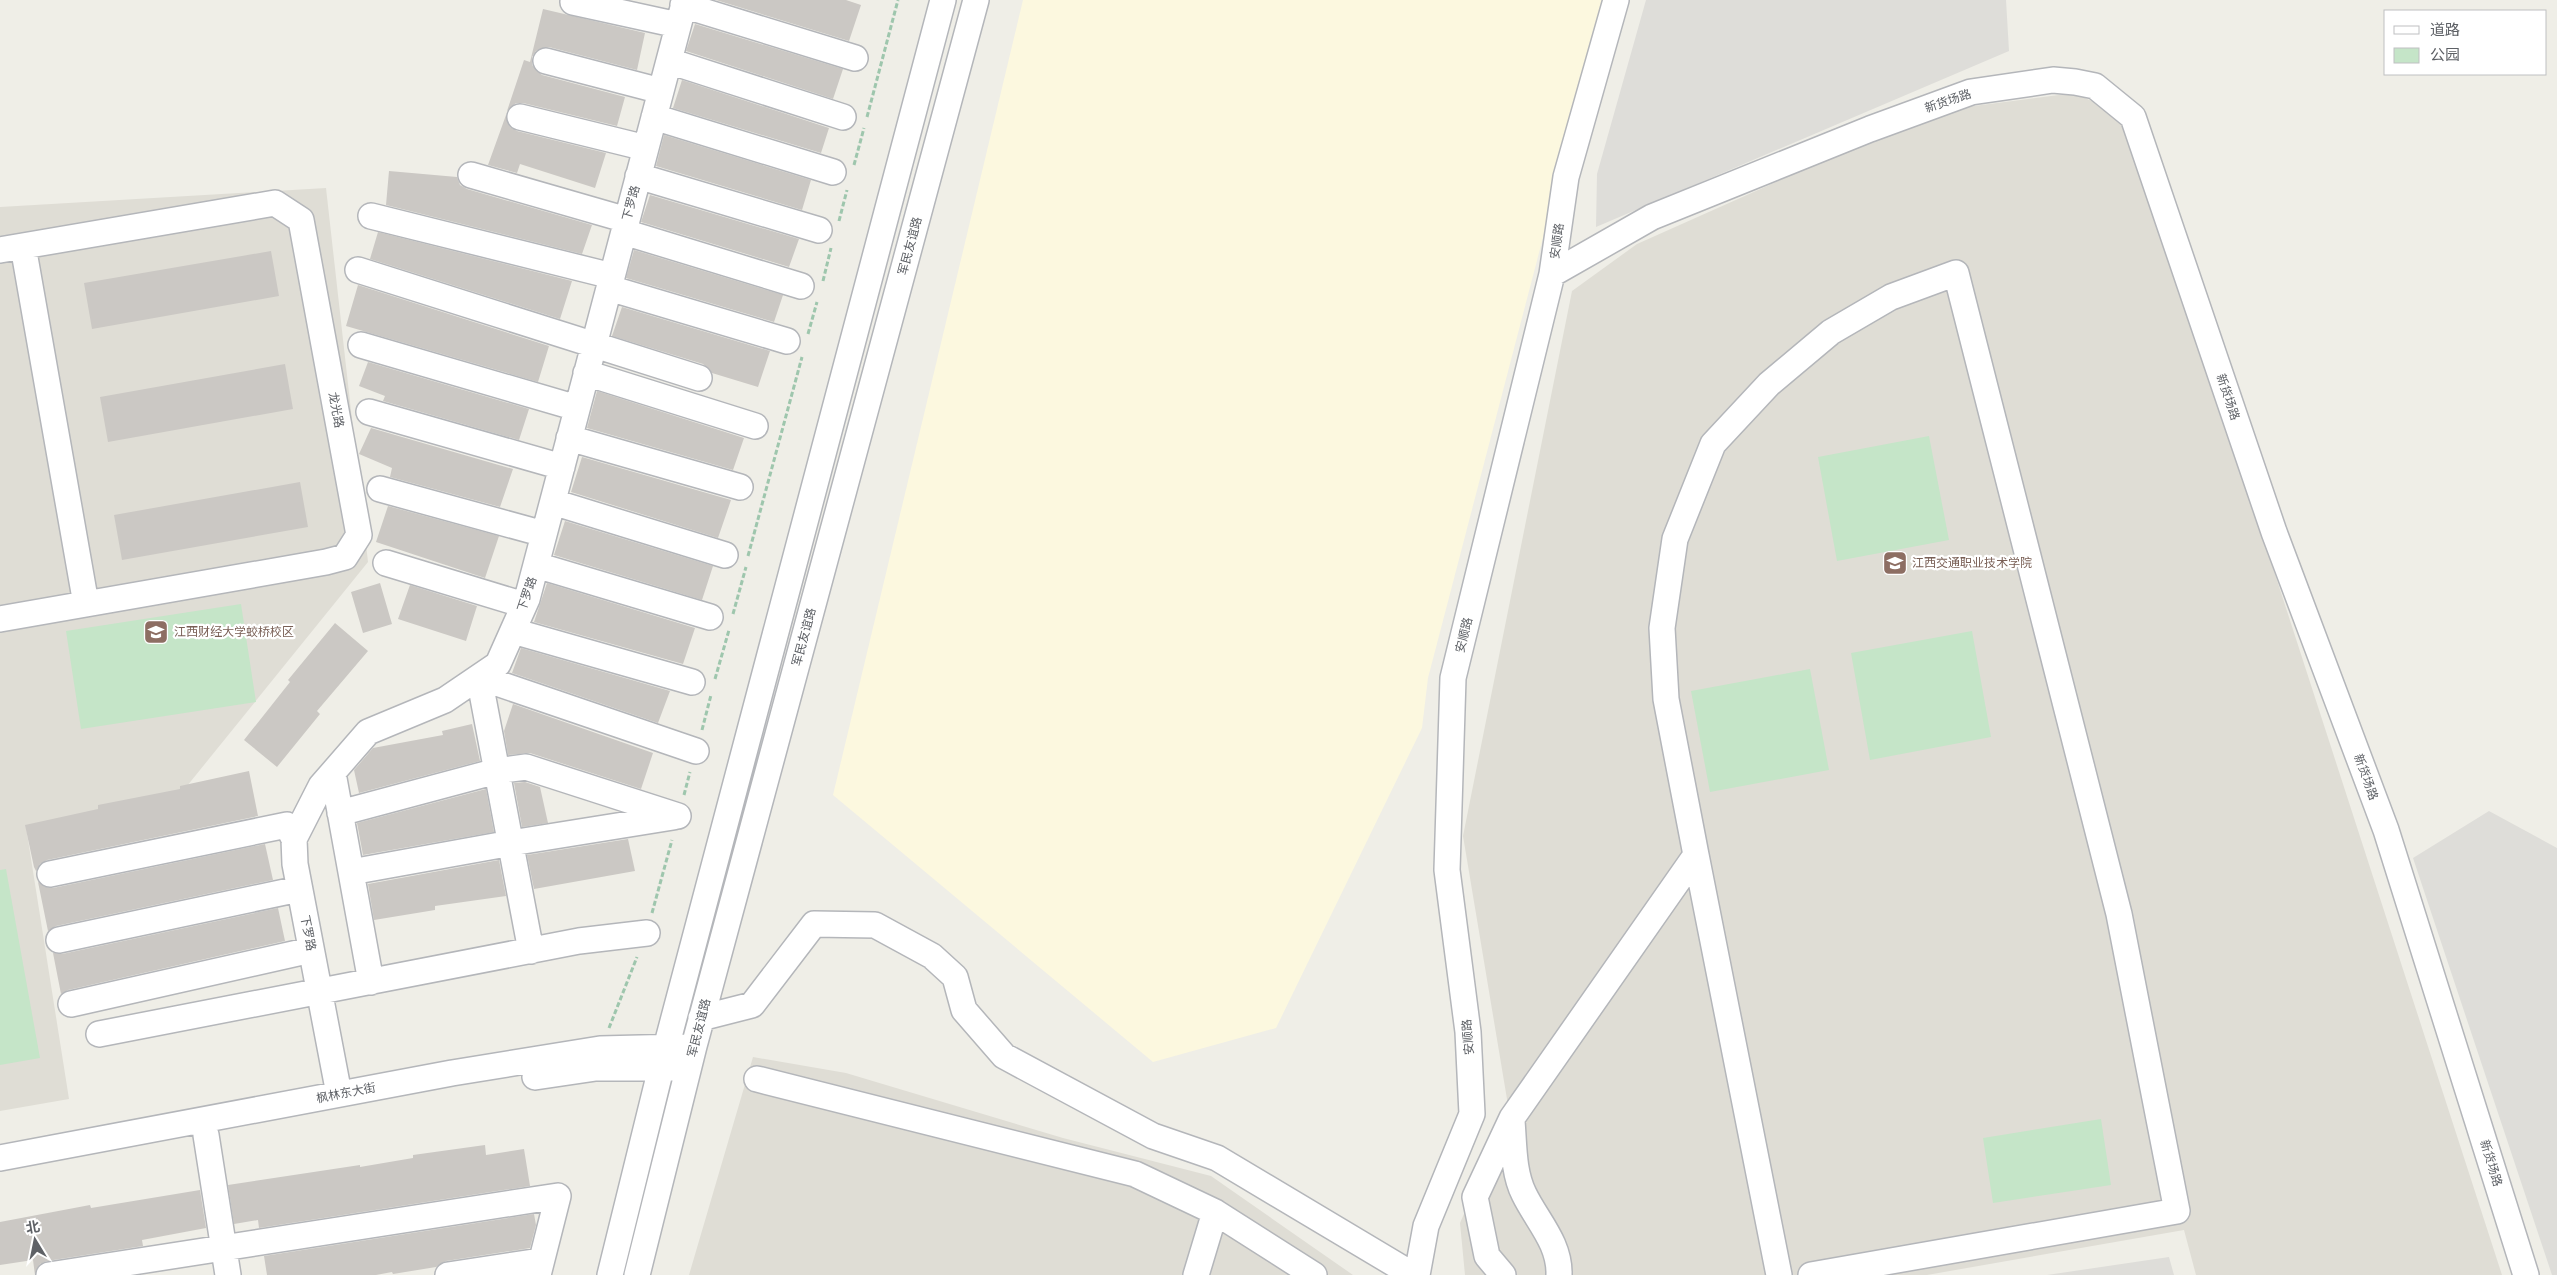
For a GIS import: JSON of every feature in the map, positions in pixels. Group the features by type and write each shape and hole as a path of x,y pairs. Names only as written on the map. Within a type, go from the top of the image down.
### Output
{"street":[{"path":"610,1275 664,1057 943,0"},
{"name":"军民友谊路","path":"637,1275 702,1018 976,0"},
{"name":"安顺路","path":"1417,1275 1426,1226 1472,1114 1468,1032 1447,870 1453,678 1552,274 1566,178 1616,0"},
{"path":"573,2 682,10 855,58"},
{"name":"下罗路","path":"339,1094 295,864 294,839 321,786 368,732 445,700 498,664 524,605 536,565 682,10"},
{"path":"546,61 661,91"},
{"path":"669,61 843,116"},
{"name":"新货场路","path":"1552,274 1652,218 1861,132 1971,92 2054,80 2075,82 2095,86 2133,116 2274,532 2386,830 2526,1275"},
{"path":"520,117 646,148"},
{"path":"654,117 845,174"},
{"path":"471,175 625,226 813,293"},
{"path":"638,176 830,232"},
{"name":"龙光路","path":"0,619 326,562 345,557 359,535 300,220 275,203 11,248"},
{"path":"370,216 610,282 799,343"},
{"path":"11,248 86,604"},
{"path":"358,270 699,378"},
{"path":"1779,1275 1666,699 1662,628 1675,539 1714,444 1769,384 1832,332 1891,296 1956,273 2119,914 2177,1211 1811,1275"},
{"path":"361,345 577,408"},
{"path":"586,373 756,426"},
{"path":"369,412 562,467"},
{"path":"570,438 740,487"},
{"path":"380,489 544,534"},
{"path":"553,502 725,555"},
{"path":"386,563 524,605"},
{"path":"536,565 724,620"},
{"path":"513,631 706,687"},
{"path":"531,951 479,677 696,752"},
{"path":"340,813 497,771 526,767 678,816"},
{"path":"332,773 371,982"},
{"path":"351,872 511,843 678,816"},
{"path":"50,874 287,825 294,839"},
{"path":"1503,1275 1487,1256 1475,1198 1512,1118 1696,855"},
{"path":"59,940 300,889"},
{"path":"702,1018 752,1005 814,924 875,925 932,956 955,977 964,1010 1004,1056 1153,1136 1217,1158 1413,1275"},
{"path":"100,1034 531,951 647,933"},
{"path":"71,1004 311,950"},
{"name":"枫林东大街","path":"0,1158 339,1094 600,1049 664,1057 692,1057"},
{"name":"枫林东大街","path":"0,1170 450,1090 664,1057"},
{"path":"757,1079 1135,1174 1214,1212 1314,1275"},
{"path":"1512,1118 1515,1160 1523,1193 1548,1234 1556,1252 1560,1275"},
{"path":"206,1134 228,1275"},
{"path":"49,1275 558,1196 539,1268 448,1275"},
{"path":"1196,1275 1214,1212"}],"path":[{"path":"600,1049 647,933 696,752 706,687 724,620 845,174 898,0"}],"shaded area":[{"path":"1023,0 1605,0 1428,678 1422,728 1276,1028 1153,1062 833,795"},
{"path":"1646,0 2006,0 2009,51 1596,227 1597,174"},
{"name":"江西交通职业技术学院","path":"2074,93 2127,117 2502,1275 2196,1275 2184,1230 1927,1275 1465,1275 1460,1223 1509,1111 1463,836 1572,291 1637,244 1935,111"},
{"name":"江西财经大学蛟桥校区","path":"326,188 368,562 183,791 26,827 69,1099 0,1111 0,207"},
{"path":"2489,811 2557,848 2557,1275 2552,1275 2413,858"},
{"path":"753,1057 846,1073 1063,1138 1211,1176 1353,1275 689,1275"},
{"path":"2169,1257 2174,1275 2047,1275"}],"green space":[{"path":"1929,436 1949,540 1837,561 1818,457"},
{"path":"241,604 256,702 81,729 66,631"},
{"path":"1972,631 1991,737 1870,760 1851,653"},
{"path":"1810,669 1829,770 1710,792 1691,691"},
{"path":"6,869 40,1058 0,1065 0,870"},
{"path":"2101,1119 2111,1185 1993,1203 1983,1138"}],"building":[{"path":"716,0 846,0 861,5 849,41"},
{"path":"543,9 645,33 637,70 549,47 536,51 532,57 532,65 542,75 625,97 617,126 523,103 516,103 507,111 524,60 530,62"},
{"path":"695,24 843,69 833,99 686,51"},
{"path":"682,80 829,128 821,153 673,108"},
{"path":"506,115 510,127 517,131 606,153 595,188 520,164 517,173 488,165"},
{"path":"664,135 811,180 802,210 656,166"},
{"path":"389,171 457,177 460,185 467,189 592,225 582,254 386,205"},
{"path":"650,195 799,239 789,267 641,222"},
{"path":"378,232 572,281 560,319 370,259"},
{"path":"634,250 783,295 774,322 626,278"},
{"path":"271,251 279,296 92,329 84,283"},
{"path":"358,285 549,346 538,382 346,326"},
{"path":"622,307 770,351 758,387 712,373 703,364 612,336"},
{"path":"368,362 529,409 519,440 383,401 385,396 359,386"},
{"path":"285,364 293,409 108,442 100,397"},
{"path":"597,391 744,438 733,470 587,428"},
{"path":"371,428 513,469 500,507 390,477 392,468 359,454"},
{"path":"582,457 731,500 718,538 571,492"},
{"path":"300,482 308,527 122,560 114,515"},
{"path":"388,506 499,536 485,578 376,542"},
{"path":"565,521 713,566 702,600 554,555"},
{"path":"380,583 392,624 363,633 351,592"},
{"path":"547,583 695,628 683,664 534,622"},
{"path":"410,585 477,606 466,641 398,619"},
{"path":"335,623 368,651 317,711 320,714 277,767 244,740 290,682 288,680"},
{"path":"521,648 670,691 658,723 512,673"},
{"path":"513,704 653,753 641,789 530,753 508,755 504,731"},
{"path":"472,724 480,761 359,793 354,770 373,748 443,735 442,731"},
{"path":"249,771 258,816 47,860 40,864 36,871 34,867 25,825 98,809 98,805 180,789 180,786"},
{"path":"525,782 540,787 548,823 522,827 514,783"},
{"path":"486,789 494,832 363,855 357,823"},
{"path":"628,839 635,871 534,889 527,855"},
{"path":"265,844 273,880 56,926 48,931 38,882 45,887 53,888"},
{"path":"499,860 506,896 435,906 435,910 374,920 368,884"},
{"path":"278,908 285,941 68,990 61,994 53,953 62,954"},
{"path":"485,1145 486,1155 524,1149 530,1186 259,1228 258,1220 234,1224 228,1185 360,1165 360,1167 413,1158 413,1155"},
{"path":"200,1190 206,1228 142,1240 143,1246 47,1261 40,1264 35,1275 33,1260 0,1265 0,1222 90,1205 91,1208"},
{"path":"534,1214 536,1225 530,1248 446,1261 436,1267 393,1274 392,1272 376,1275 267,1275 264,1256"}],"place":[{"name":"江西交通职业技术学院","path":"1895,563"},
{"name":"江西财经大学蛟桥校区","path":"156,632"}]}
